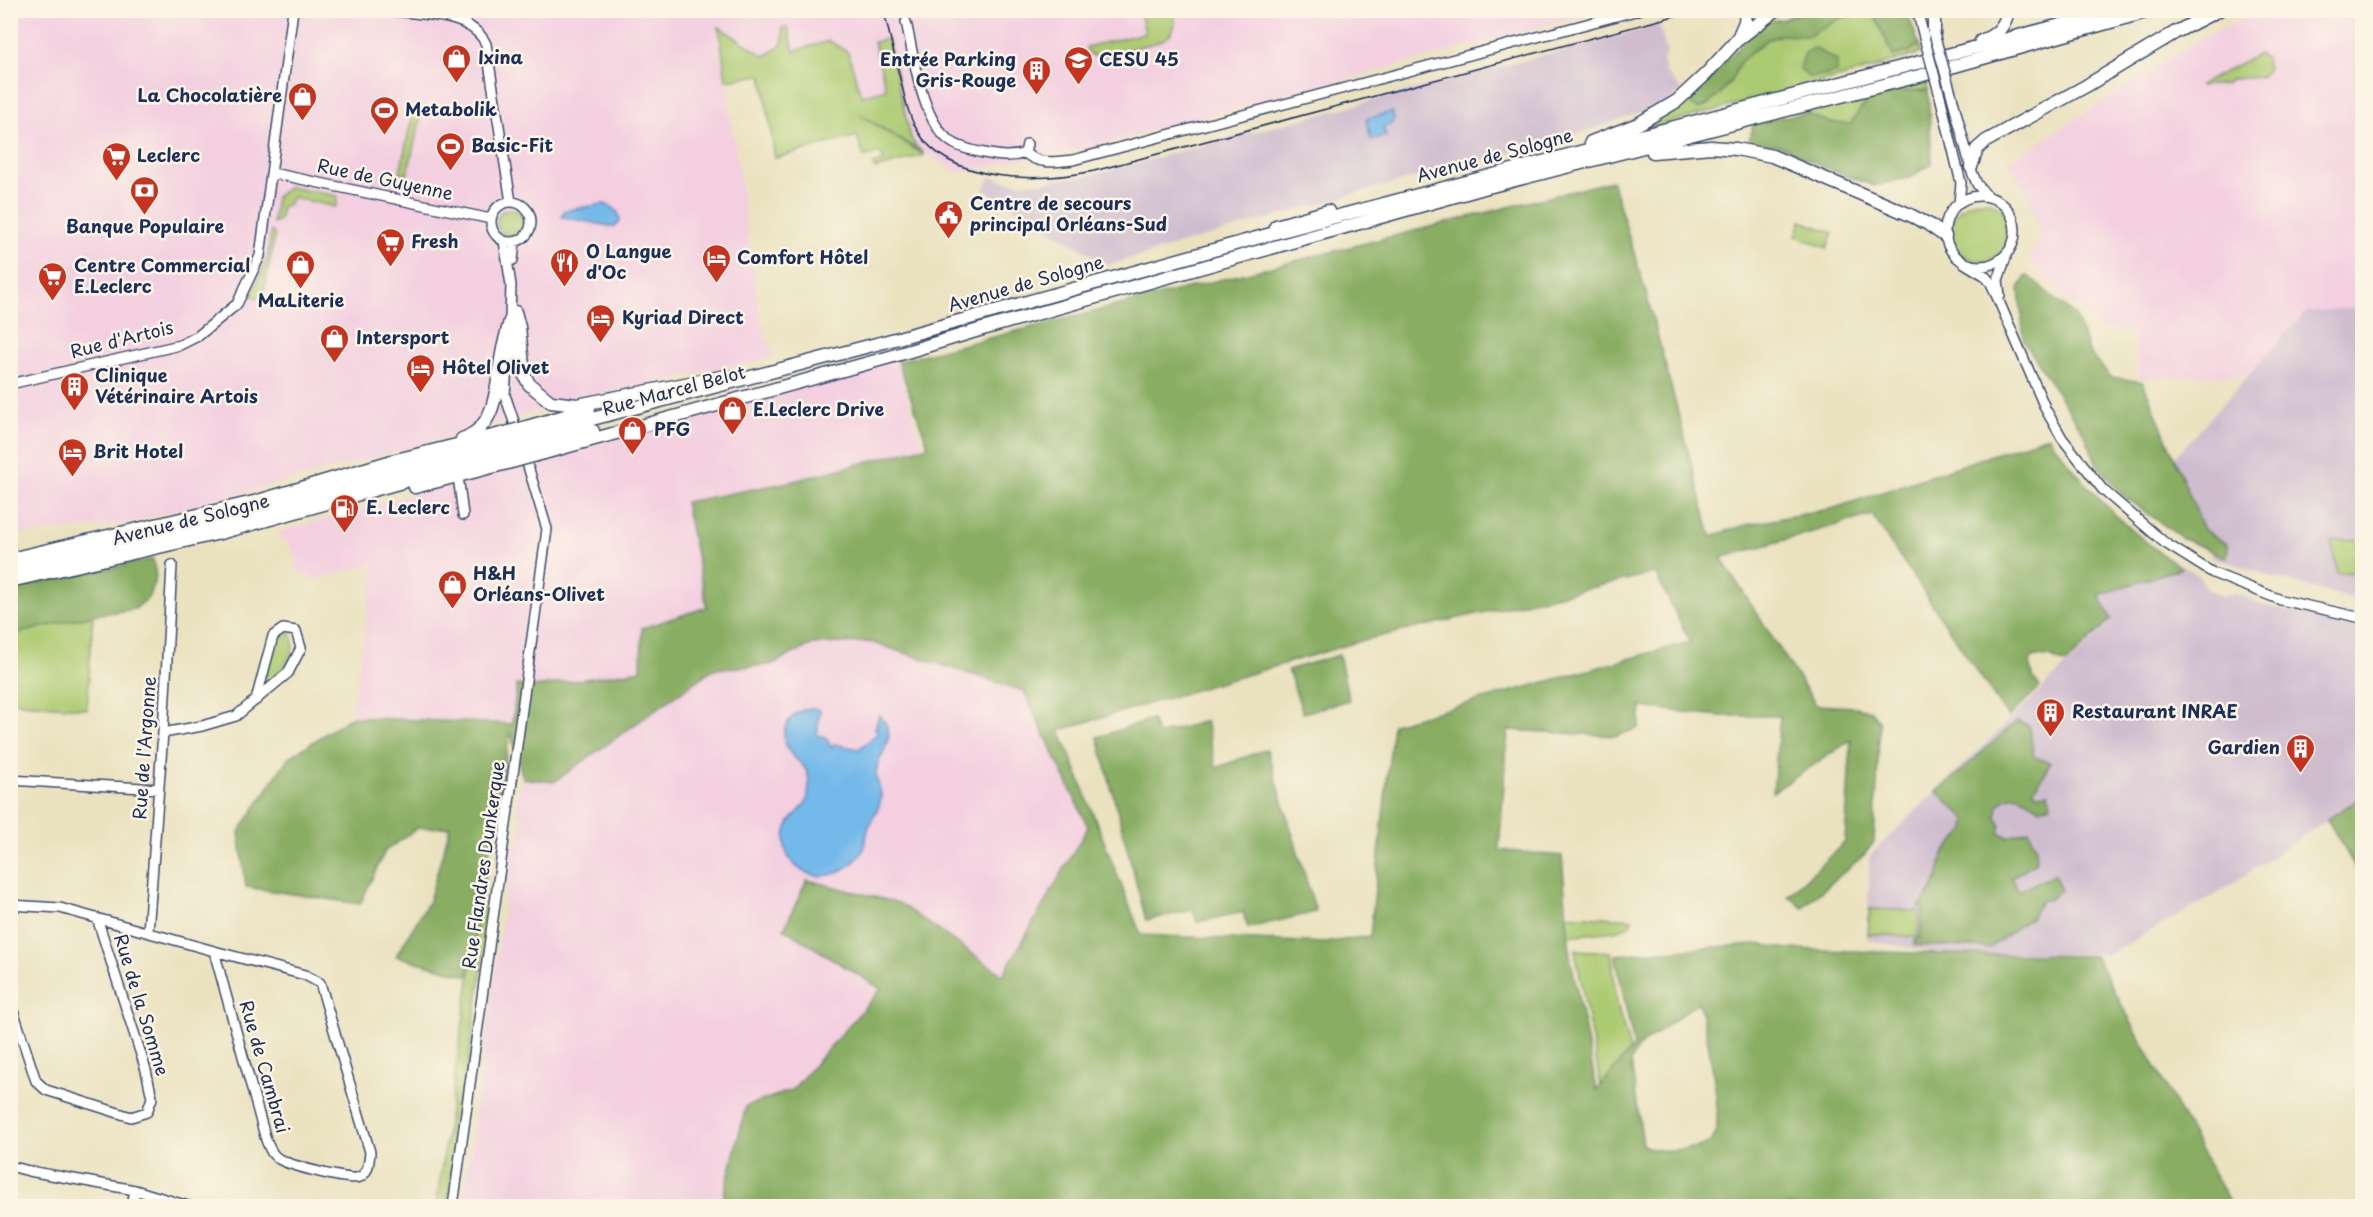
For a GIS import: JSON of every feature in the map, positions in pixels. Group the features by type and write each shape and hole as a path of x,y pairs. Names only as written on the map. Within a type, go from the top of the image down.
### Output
{"main road":[{"path":"1736,41 1745,22 1746,10"},
{"path":"1929,36 1934,10"},
{"path":"1908,66 1990,38 2006,25 2008,10"},
{"name":"Avenue de Sologne","path":"884,342 1213,251 2118,10"},
{"path":"1534,176 1919,76 2153,10"},
{"path":"1971,167 1977,149 1986,141 2086,86 2176,32 2219,10"},
{"path":"1213,251 1294,219 1589,142 1638,124 1677,101 1736,41 1776,11"},
{"path":"1534,176 1665,150 1711,147 1736,149 1782,160 1908,214 1945,236"},
{"name":"Rue Marcel Belot","path":"378,484 513,442 540,438 979,330 1365,221 1534,176"},
{"path":"513,317 524,374 529,384 551,402 562,404 577,405 633,395 884,342"},
{"path":"10,559 258,501 466,438 486,421 496,396 502,352 513,317"},
{"name":"Rue Marcel Belot","path":"540,438 884,342"},
{"path":"409,456 540,438 633,395"},
{"path":"199,538 241,534 458,476 513,442"},
{"name":"Avenue de Sologne","path":"10,581 199,538 378,484"},
{"name":"Avenue de Sologne","path":"10,569 378,484"},
{"path":"10,552 127,532"}],"street":[{"name":"Rue d'Artois","path":"10,384 165,350 198,336 237,304 260,256 293,10"},
{"path":"387,10 460,21 473,27 481,35 486,44 511,202"},
{"path":"906,22 926,103 935,125 950,142 977,152 1000,156 1015,157 1026,149 1039,161 1073,160 1639,10"},
{"path":"1917,10 1951,93 1977,184 1987,196"},
{"path":"1929,10 1929,36 1940,96 1961,183 1959,203"},
{"name":"Rue de Guyenne","path":"272,173 491,219"},
{"path":"2003,310 1998,280 2014,240 2014,220 1999,201 1987,196 1977,196 1959,203 1947,217 1945,236 1951,252 1991,282 2003,310 2046,410 2062,438 2103,490 2165,543 2194,561 2248,588 2281,600 2362,618"},
{"path":"511,202 522,205 531,220 525,236 515,242 504,241 494,233 491,219 500,205 511,202"},
{"path":"504,241 513,317"},
{"path":"513,442 509,387 516,286 513,253 515,242"},
{"path":"1964,263 1972,266 1990,266 2007,255"},
{"name":"Rue Flandres Dunkerque","path":"453,1206 548,529 513,442"},
{"path":"458,476 463,515"},
{"name":"Rue de l'Argonne","path":"148,932 163,733 172,565"},
{"path":"163,733 202,726 236,716 256,700 288,673 301,648 296,631 283,629 273,636 256,700"},
{"path":"10,780 159,789"},
{"path":"10,905 60,908 214,951"},
{"name":"Rue de la Somme","path":"10,1000 36,1081 46,1090 131,1117 147,1112 152,1098 146,1070 97,918"},
{"name":"Rue de Cambrai","path":"214,951 305,975 320,983 370,1152 369,1164 365,1173 358,1178 349,1179 313,1170 279,1159 273,1154 266,1140 214,951"},
{"path":"10,1166 29,1172 135,1190 188,1206"},
{"path":"132,1206 135,1190"}],"shaded area":[{"path":"10,11 1601,11 1078,150 956,172 719,27 716,15 760,316 766,339 775,357 600,394 399,451 129,523 11,535"},
{"path":"2264,11 2362,11 2362,307 2306,313 2249,375 2139,378 2132,332 2100,328 2037,270 2030,259 2040,234 2029,196 2009,162 2203,37"},
{"path":"1659,23 1667,53 1663,59 1666,73 1682,91 1664,104 1581,133 1350,195 1108,265 983,189 991,177 1011,182 1034,183 1088,176"},
{"path":"2362,307 2362,601 2276,578 2212,557 2173,459 2306,312"},
{"path":"898,361 917,431 1088,827 1155,995 746,1106 719,1206 463,1206 511,851 518,845 522,824 522,817 516,811 535,688 517,686 512,724 351,717 375,563 317,580 297,570 292,548 278,532"},
{"path":"2172,559 2198,575 2209,590 2220,596 2235,593 2266,606 2362,628 2362,797 2215,895 2110,954 1944,954 1867,940 1870,855 2110,623 2098,597"}],"green space":[{"path":"1140,11 1174,11 1175,21 1169,35 1154,43 1103,56 1093,56 1087,51 1086,47 1145,33"},
{"path":"1805,11 1907,11 1919,45 1910,51 1893,56 1875,16 1870,12 1838,19 1809,36 1781,35 1766,40 1740,62 1732,79 1706,106 1698,109 1691,104 1691,98 1741,44 1767,21 1784,19"},
{"path":"1870,12 1875,16 1893,56 1910,51 1919,45 1920,53 1867,70 1641,130 1691,98 1691,104 1706,106 1732,79 1740,62 1766,40 1781,35 1809,36 1837,19"},
{"path":"719,27 764,56 780,46 783,39 782,28 788,27 794,51 829,41 848,52 861,96 886,89 874,42 888,39 911,138 924,153 860,115 924,155 875,169 873,164 884,160 881,153 864,157 857,136 775,158 762,75 726,80"},
{"path":"1814,48 1837,61 1836,72 1824,76 1808,77 1800,69 1805,53"},
{"path":"2258,54 2266,58 2268,69 2260,77 2232,79 2225,84 2200,86 2200,85"},
{"path":"1925,78 1928,90 1892,92 1874,97 1858,112 1851,124 1831,123 1805,113"},
{"path":"1928,90 1932,163 1911,177 1874,186 1821,166 1779,145 1748,143 1754,122 1805,113 1831,123 1851,124 1866,103 1874,97 1892,92"},
{"path":"414,108 422,111 407,175 400,172"},
{"path":"1612,181 1645,289 1711,536 1746,525 1835,508 2048,436 2078,475 2108,508 2181,568 2099,595 2111,619 2065,664 2050,657 2034,656 2030,662 2033,677 2040,687 2008,717 1872,515 1721,558 1816,705 1856,707 1871,711 1880,723 1874,842 1864,855 1803,907 1788,896 1845,842 1851,740 1773,792 1780,716 1720,716 1641,707 1639,728 1617,736 1508,730 1499,850 1562,856 1570,956 1597,1090 1634,1046 1615,955 1756,944 1790,949 2095,956 2231,1206 721,1206 746,1106 792,1090 881,989 784,929 807,880 899,903 1003,975 1088,827 1024,691 870,642 813,644 770,665 713,669 554,782 523,778 510,732 468,976 396,956 429,901 450,827 418,828 385,851 360,904 246,887 239,832 288,758 351,717 512,724 517,685 535,687 641,670 642,628 707,607 685,502 790,482 928,446 898,361","holes":["1655,573 1690,642 1393,724 1370,936 1325,943 1141,935 1060,730 1364,640","1698,1002 1709,1048 1715,1090 1717,1109 1715,1135 1710,1142 1698,1147 1679,1150 1652,1149 1643,1145 1631,1061 1638,1047"]},
{"path":"289,187 338,196 336,207 291,197 289,204 282,207 279,220 273,223 276,197"},
{"path":"1981,201 1998,206 2006,214 2011,231 2006,248 1998,256 1981,261 1964,256 1956,248 1951,231 1956,214 1964,206"},
{"path":"510,209 519,213 523,222 519,231 510,235 501,231 497,222 501,213"},
{"path":"1801,221 1833,233 1827,248 1796,236"},
{"path":"271,231 275,235 263,295 259,298 251,296 267,259"},
{"path":"2027,275 2076,317 2090,354 2111,377 2143,382 2204,530 2228,545 2227,558 2182,538 2121,494 2096,462 2086,437 2024,341 2019,288"},
{"path":"2357,539 2360,572 2337,573 2331,541"},
{"path":"153,559 156,577 148,598 135,609 93,615 11,635 11,589"},
{"path":"93,615 87,709 11,702 10,635"},
{"path":"291,633 293,649 287,663 265,687 264,681 275,641 281,634"},
{"path":"1339,655 1349,700 1303,713 1288,670"},
{"path":"1152,719 1157,735 1206,721 1216,768 1267,749 1316,912 1248,928 1243,912 1197,922 1193,910 1146,920 1098,737"},
{"path":"2017,721 2029,726 2034,757 2050,762 2044,776 2033,789 2036,794 2049,793 2051,805 2040,809 2024,798 2014,795 2004,800 1998,805 1996,817 2001,825 1999,833 2008,837 2029,831 2036,847 2037,861 2011,878 2019,891 2054,875 2061,890 2050,899 2041,901 2032,916 1990,948 1914,945 1915,940 1920,938 1923,909 1919,907 1931,891 1939,874 1943,854 1965,830 1966,819 1937,792"},
{"path":"2362,797 2362,879 2327,819"},
{"path":"492,901 447,1206 436,1206 479,912"},
{"path":"1870,909 1919,911 1918,937 1868,934"},
{"path":"1567,915 1632,919 1630,926 1615,931 1568,936"},
{"path":"1575,950 1611,952 1617,1004 1630,1050 1601,1086"}],"water":[{"path":"1392,112 1394,119 1391,124 1383,127 1386,136 1371,140 1366,119"},
{"path":"603,204 617,211 620,221 614,227 562,217 564,211"},
{"path":"812,708 820,710 817,735 825,737 832,748 834,744 859,749 879,732 875,729 879,715 886,723 888,731 888,738 876,774 881,800 869,826 862,852 847,868 837,873 817,876 798,868 787,855 785,845 785,834 789,824 807,800 809,780 806,771 785,743 785,729 792,717"}],"tram line":[{"path":"884,10 905,100 917,130 932,148 951,161 973,170 1023,177 1072,175 1094,171 1697,10"}],"place":[{"name":"Ixina","path":"457,84"},
{"name":"CESU 45","path":"1078,86"},
{"name":"Entrée Parking Gris-Rouge","path":"1037,96"},
{"name":"La Chocolatière","path":"303,122"},
{"name":"Metabolik","path":"384,136"},
{"name":"Basic-Fit","path":"450,172"},
{"name":"Leclerc","path":"116,182"},
{"name":"Banque Populaire","path":"145,216"},
{"name":"Centre de secours principal Orléans-Sud","path":"949,240"},
{"name":"Fresh","path":"390,268"},
{"name":"Comfort Hôtel","path":"716,284"},
{"name":"O Langue d'Oc","path":"565,288"},
{"name":"MaLiterie","path":"301,290"},
{"name":"Centre Commercial E.Leclerc","path":"53,302"},
{"name":"Kyriad Direct","path":"601,344"},
{"name":"Intersport","path":"335,364"},
{"name":"Hôtel Olivet","path":"421,394"},
{"name":"Clinique Vétérinaire Artois","path":"74,412"},
{"name":"E.Leclerc Drive","path":"732,436"},
{"name":"PFG","path":"633,456"},
{"name":"Brit Hotel","path":"72,478"},
{"name":"E. Leclerc","path":"345,534"},
{"name":"H&H Orléans-Olivet","path":"452,610"},
{"name":"Restaurant INRAE","path":"2051,738"},
{"name":"Gardien","path":"2301,774"}]}
